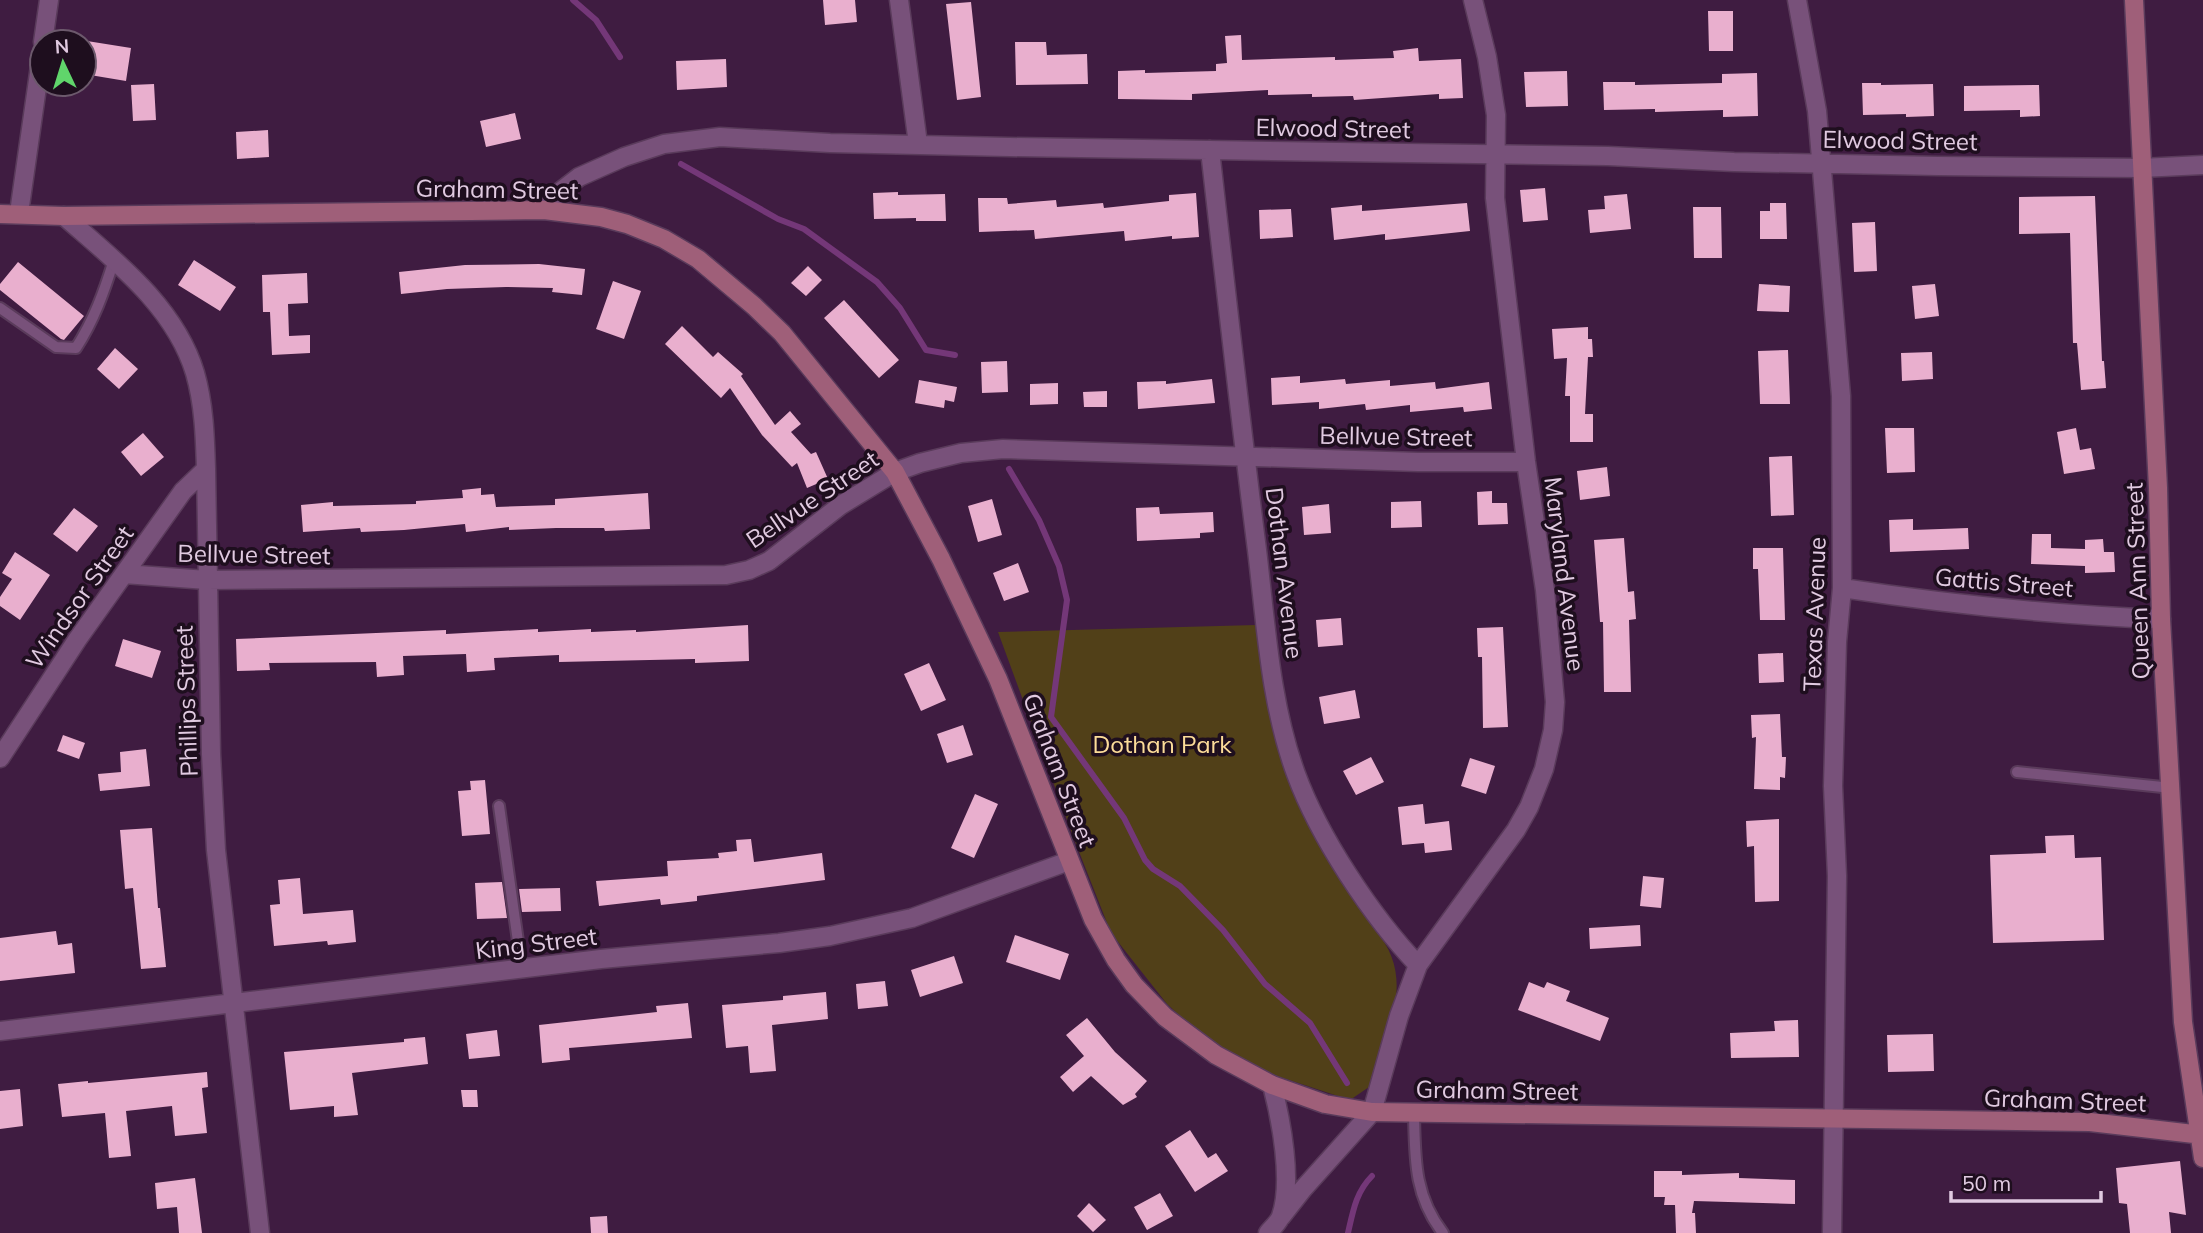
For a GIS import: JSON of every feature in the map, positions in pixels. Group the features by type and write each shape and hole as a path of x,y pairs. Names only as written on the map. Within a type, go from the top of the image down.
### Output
{"street":[{"path":"45,28 49,0"},
{"path":"899,0 918,144"},
{"name":"Maryland Avenue","path":"1372,1112 1399,1016 1418,965 1516,830 1529,807 1544,769 1553,730 1555,702 1545,590 1526,462 1495,198 1496,115 1487,57 1473,0"},
{"name":"Texas Avenue","path":"1797,0 1817,111 1841,396 1842,588 1837,642 1833,786 1837,876 1832,1233"},
{"name":"Queen Ann Street","path":"2134,0 2158,488 2161,619 2183,1022 2203,1158"},
{"path":"19,213 35,98"},
{"name":"Elwood Street","path":"544,210 557,194 579,177 624,157 683,141 720,137 830,143 2141,168 2203,164"},
{"name":"Dothan Avenue","path":"1210,150 1245,457 1281,725 1297,774 1318,822 1335,852 1391,937 1418,965"},
{"name":"Graham Street","path":"0,214 64,216 544,210 627,224 664,239 698,259 782,333 895,472 941,559 998,679 1093,919 1116,960 1134,985 1165,1017 1216,1055 1272,1086 1325,1104 1372,1112 2090,1122 2146,1126 2201,1135"},
{"name":"Phillips Street","path":"64,216 114,260 148,293 163,312 186,349 195,373 205,424 216,850 260,1233"},
{"name":"Bellvue Street","path":"124,575 207,580 726,575 749,570 769,561 841,505 895,472 961,453 1003,449 1418,462 1526,462"},
{"name":"Windsor Street","path":"0,758 77,640 183,491 206,469"},
{"name":"Gattis Street","path":"1842,588 1927,600 2161,619"},
{"name":"King Street","path":"0,1031 830,936 912,918 1069,861"},
{"path":"1272,1086 1284,1150 1281,1217"},
{"path":"1268,1233 1303,1189 1372,1112"}],"lane":[{"path":"0,308 55,347 76,348 103,295 114,260"},
{"path":"2017,772 2172,788"},
{"path":"499,806 522,970"},
{"path":"1414,1114 1416,1172 1433,1220 1443,1233"}],"green space":[{"name":"Dothan Park","path":"1256,625 1259,653 1270,700 1374,929 1387,948 1395,967 1397,986 1390,1026 1369,1087 1350,1100 1277,1076 1234,1055 1191,1026 1167,1004 1111,933 998,632"}],"building":[{"path":"823,0 855,0 857,22 825,25"},
{"path":"971,2 981,97 957,100 946,4"},
{"path":"1708,11 1733,11 1733,51 1709,51"},
{"path":"1241,35 1242,60 1394,58 1393,51 1418,48 1419,61 1461,59 1463,98 1439,99 1439,94 1354,100 1353,96 1268,95 1268,90 1192,94 1192,100 1118,99 1118,71 1216,71 1216,64 1227,63 1225,36"},
{"path":"1015,42 1046,42 1047,55 1087,54 1088,84 1016,85"},
{"path":"98,43 131,48 126,81 98,76"},
{"path":"726,59 727,87 677,90 676,61"},
{"path":"1567,71 1568,106 1526,107 1524,72"},
{"path":"1757,73 1758,116 1723,117 1723,110 1604,110 1603,82 1635,82 1635,85 1722,83 1722,74"},
{"path":"1862,83 1933,84 1934,116 1863,115"},
{"path":"154,84 156,120 133,121 131,85"},
{"path":"2039,85 2040,116 2020,117 2020,110 1964,111 1964,86"},
{"path":"515,113 521,139 486,147 480,121"},
{"path":"268,130 269,157 237,159 236,132"},
{"path":"1545,188 1548,220 1523,222 1520,190"},
{"path":"898,192 898,195 945,194 946,221 916,221 916,218 874,219 873,193"},
{"path":"1196,193 1199,237 1172,239 1172,236 1125,241 1124,231 1035,239 1034,230 979,232 978,198 1007,198 1008,204 1056,200 1057,207 1103,203 1104,208 1169,201 1169,195"},
{"path":"1627,194 1631,229 1590,233 1588,210 1605,209 1604,196"},
{"path":"2095,196 2102,361 2106,388 2081,390 2077,343 2073,343 2070,233 2019,234 2019,197"},
{"path":"1467,203 1470,231 1385,240 1385,234 1334,240 1331,208 1362,205 1362,211"},
{"path":"1770,203 1786,203 1787,239 1760,239 1760,211 1770,211"},
{"path":"1693,207 1721,207 1722,258 1694,258"},
{"path":"1291,209 1293,237 1260,239 1259,210"},
{"path":"1875,222 1877,271 1854,272 1852,223"},
{"path":"194,260 236,287 220,311 178,285"},
{"path":"18,262 84,316 64,340 0,290 0,284"},
{"path":"539,264 585,269 582,295 552,292 553,288 506,287 401,294 399,272 465,265"},
{"path":"808,266 822,280 806,296 791,283"},
{"path":"307,273 308,303 288,304 289,336 310,335 310,353 272,355 270,312 263,312 262,275"},
{"path":"613,281 641,291 624,339 596,329"},
{"path":"1759,284 1790,286 1789,312 1757,311"},
{"path":"1935,284 1939,316 1915,319 1912,286"},
{"path":"844,300 899,360 879,378 824,318"},
{"path":"682,326 713,357 718,352 743,374 741,376 775,425 790,411 801,424 791,432 811,454 816,452 828,479 807,488 797,463 792,467 762,435 730,388 721,398 665,344"},
{"path":"1588,327 1593,357 1588,357 1585,414 1593,414 1593,442 1570,442 1570,396 1565,396 1567,358 1554,359 1552,329"},
{"path":"115,348 138,369 119,389 97,369"},
{"path":"1788,350 1790,404 1760,404 1758,351"},
{"path":"1932,352 1933,379 1902,381 1901,353"},
{"path":"1007,361 1008,392 982,393 981,362"},
{"path":"1300,376 1300,383 1345,379 1346,384 1390,380 1390,386 1435,382 1436,389 1489,382 1492,409 1464,412 1463,407 1410,412 1410,405 1366,410 1365,404 1319,409 1319,402 1272,405 1271,378"},
{"path":"1212,379 1215,403 1138,409 1137,382 1166,381 1166,384"},
{"path":"919,380 957,387 954,402 945,400 944,408 915,403"},
{"path":"1058,383 1058,404 1030,405 1030,384"},
{"path":"1107,391 1107,407 1084,407 1083,392"},
{"path":"1885,428 1914,428 1915,472 1887,473"},
{"path":"2076,428 2080,450 2091,448 2095,469 2064,474 2057,432"},
{"path":"143,433 164,457 141,476 121,452"},
{"path":"1792,456 1794,515 1771,516 1769,457"},
{"path":"1607,467 1610,496 1580,500 1577,471"},
{"path":"481,488 481,495 494,494 496,507 555,505 555,499 648,493 650,529 509,530 509,527 466,532 465,524 404,530 361,532 360,528 303,532 301,505 333,502 333,506 416,504 416,501 463,498 462,490"},
{"path":"1492,491 1492,503 1507,503 1508,524 1478,525 1477,492"},
{"path":"992,499 1002,535 978,542 968,506"},
{"path":"1421,501 1422,527 1391,528 1391,502"},
{"path":"1329,504 1331,533 1304,535 1302,507"},
{"path":"1159,507 1160,514 1213,512 1214,532 1200,533 1200,538 1137,541 1136,508"},
{"path":"74,508 98,526 77,552 53,534"},
{"path":"1913,519 1913,530 1968,528 1969,549 1890,552 1889,520"},
{"path":"2032,534 2051,534 2051,548 2085,549 2085,540 2103,539 2104,552 2114,552 2115,572 2085,573 2085,566 2031,564"},
{"path":"1624,538 1628,592 1634,591 1636,619 1629,620 1631,692 1604,692 1603,622 1600,622 1594,540"},
{"path":"1753,548 1783,548 1785,620 1760,620 1758,569 1753,569"},
{"path":"15,552 50,575 20,620 0,606 0,597 12,579 2,573"},
{"path":"1018,563 1029,592 1004,601 993,573"},
{"path":"1341,618 1343,645 1318,647 1316,620"},
{"path":"748,625 749,661 695,663 695,659 559,662 559,655 494,658 495,670 467,672 466,654 403,656 404,675 377,677 376,662 269,663 270,670 237,671 236,639 446,630 446,634 538,629 538,632 591,629 591,632 636,632"},
{"path":"1503,627 1508,727 1483,728 1482,657 1478,657 1477,628"},
{"path":"123,639 161,651 152,678 115,666"},
{"path":"1783,653 1784,682 1759,683 1758,654"},
{"path":"929,663 946,700 921,711 904,674"},
{"path":"1355,690 1360,718 1324,724 1319,697"},
{"path":"1780,714 1782,757 1786,757 1785,778 1780,777 1780,790 1754,789 1756,737 1752,738 1751,715"},
{"path":"963,725 973,755 947,763 937,734"},
{"path":"63,735 85,743 79,759 57,751"},
{"path":"146,749 150,786 100,791 98,774 121,772 120,752"},
{"path":"1371,757 1384,782 1356,795 1343,771"},
{"path":"1470,758 1495,766 1486,794 1461,786"},
{"path":"485,780 490,834 462,836 458,791 471,790 470,781"},
{"path":"975,794 998,804 974,858 951,848"},
{"path":"1423,804 1425,824 1449,821 1452,850 1425,853 1424,843 1402,845 1398,807"},
{"path":"1779,819 1779,901 1755,902 1754,846 1747,847 1746,821"},
{"path":"152,828 166,967 141,969 133,888 125,889 120,830"},
{"path":"2074,835 2075,858 2101,857 2104,940 1993,943 1990,855 2046,853 2045,836"},
{"path":"751,839 754,862 822,853 825,880 697,896 697,901 661,905 660,899 599,906 596,881 668,876 667,861 719,858 718,853 737,851 736,840"},
{"path":"1643,876 1664,878 1661,908 1640,906"},
{"path":"300,878 303,914 353,910 356,942 328,945 327,941 274,946 270,905 280,904 278,880"},
{"path":"502,882 507,918 477,919 475,883"},
{"path":"560,888 561,911 522,912 519,889"},
{"path":"1640,925 1641,946 1590,949 1589,928"},
{"path":"56,931 58,945 72,943 75,973 0,981 0,938"},
{"path":"1015,935 1069,954 1060,980 1006,962"},
{"path":"954,956 963,983 920,997 911,970"},
{"path":"885,981 888,1006 858,1009 856,984"},
{"path":"1529,982 1544,988 1547,982 1570,991 1566,1001 1609,1018 1600,1041 1518,1010"},
{"path":"826,992 828,1019 772,1025 776,1071 750,1073 748,1046 726,1048 722,1005 783,1000 783,996"},
{"path":"688,1003 692,1038 569,1048 570,1060 542,1063 539,1025 657,1012 656,1006"},
{"path":"1087,1018 1115,1052 1147,1081 1135,1094 1137,1097 1123,1105 1091,1076 1073,1092 1060,1077 1084,1056 1066,1035"},
{"path":"1798,1020 1799,1057 1731,1058 1730,1033 1775,1031 1774,1021"},
{"path":"497,1030 500,1056 469,1059 466,1034"},
{"path":"1933,1034 1934,1071 1888,1072 1887,1035"},
{"path":"425,1037 428,1064 352,1073 358,1115 334,1117 334,1106 290,1110 284,1052 404,1042 404,1039"},
{"path":"207,1072 208,1087 202,1088 207,1133 175,1136 172,1106 126,1111 131,1156 109,1158 105,1113 62,1117 58,1084"},
{"path":"20,1089 23,1126 0,1129 0,1091"},
{"path":"461,1090 477,1090 478,1107 463,1107"},
{"path":"1190,1130 1208,1158 1216,1153 1228,1171 1195,1192 1165,1146"},
{"path":"2180,1161 2186,1215 2169,1212 2171,1233 2130,1233 2127,1204 2119,1203 2116,1168"},
{"path":"1654,1171 1682,1171 1682,1175 1739,1173 1739,1178 1795,1180 1795,1204 1694,1201 1692,1213 1695,1213 1696,1233 1676,1233 1675,1205 1664,1205 1665,1197 1654,1197"},
{"path":"195,1178 202,1233 179,1233 177,1207 157,1209 155,1183"},
{"path":"1160,1193 1173,1216 1147,1230 1134,1207"},
{"path":"1089,1203 1106,1220 1093,1232 1077,1216"},
{"path":"607,1216 608,1233 591,1233 590,1217"}],"waterway":[{"path":"573,0 596,20 620,57"},
{"path":"681,164 778,219 804,229 877,282 900,308 926,350 955,355"},
{"path":"1009,469 1039,520 1059,566 1067,600 1051,717 1124,818 1145,860 1153,869 1180,886 1223,930 1265,984 1310,1023 1347,1083"},
{"path":"1348,1233 1359,1195 1372,1176"}]}
